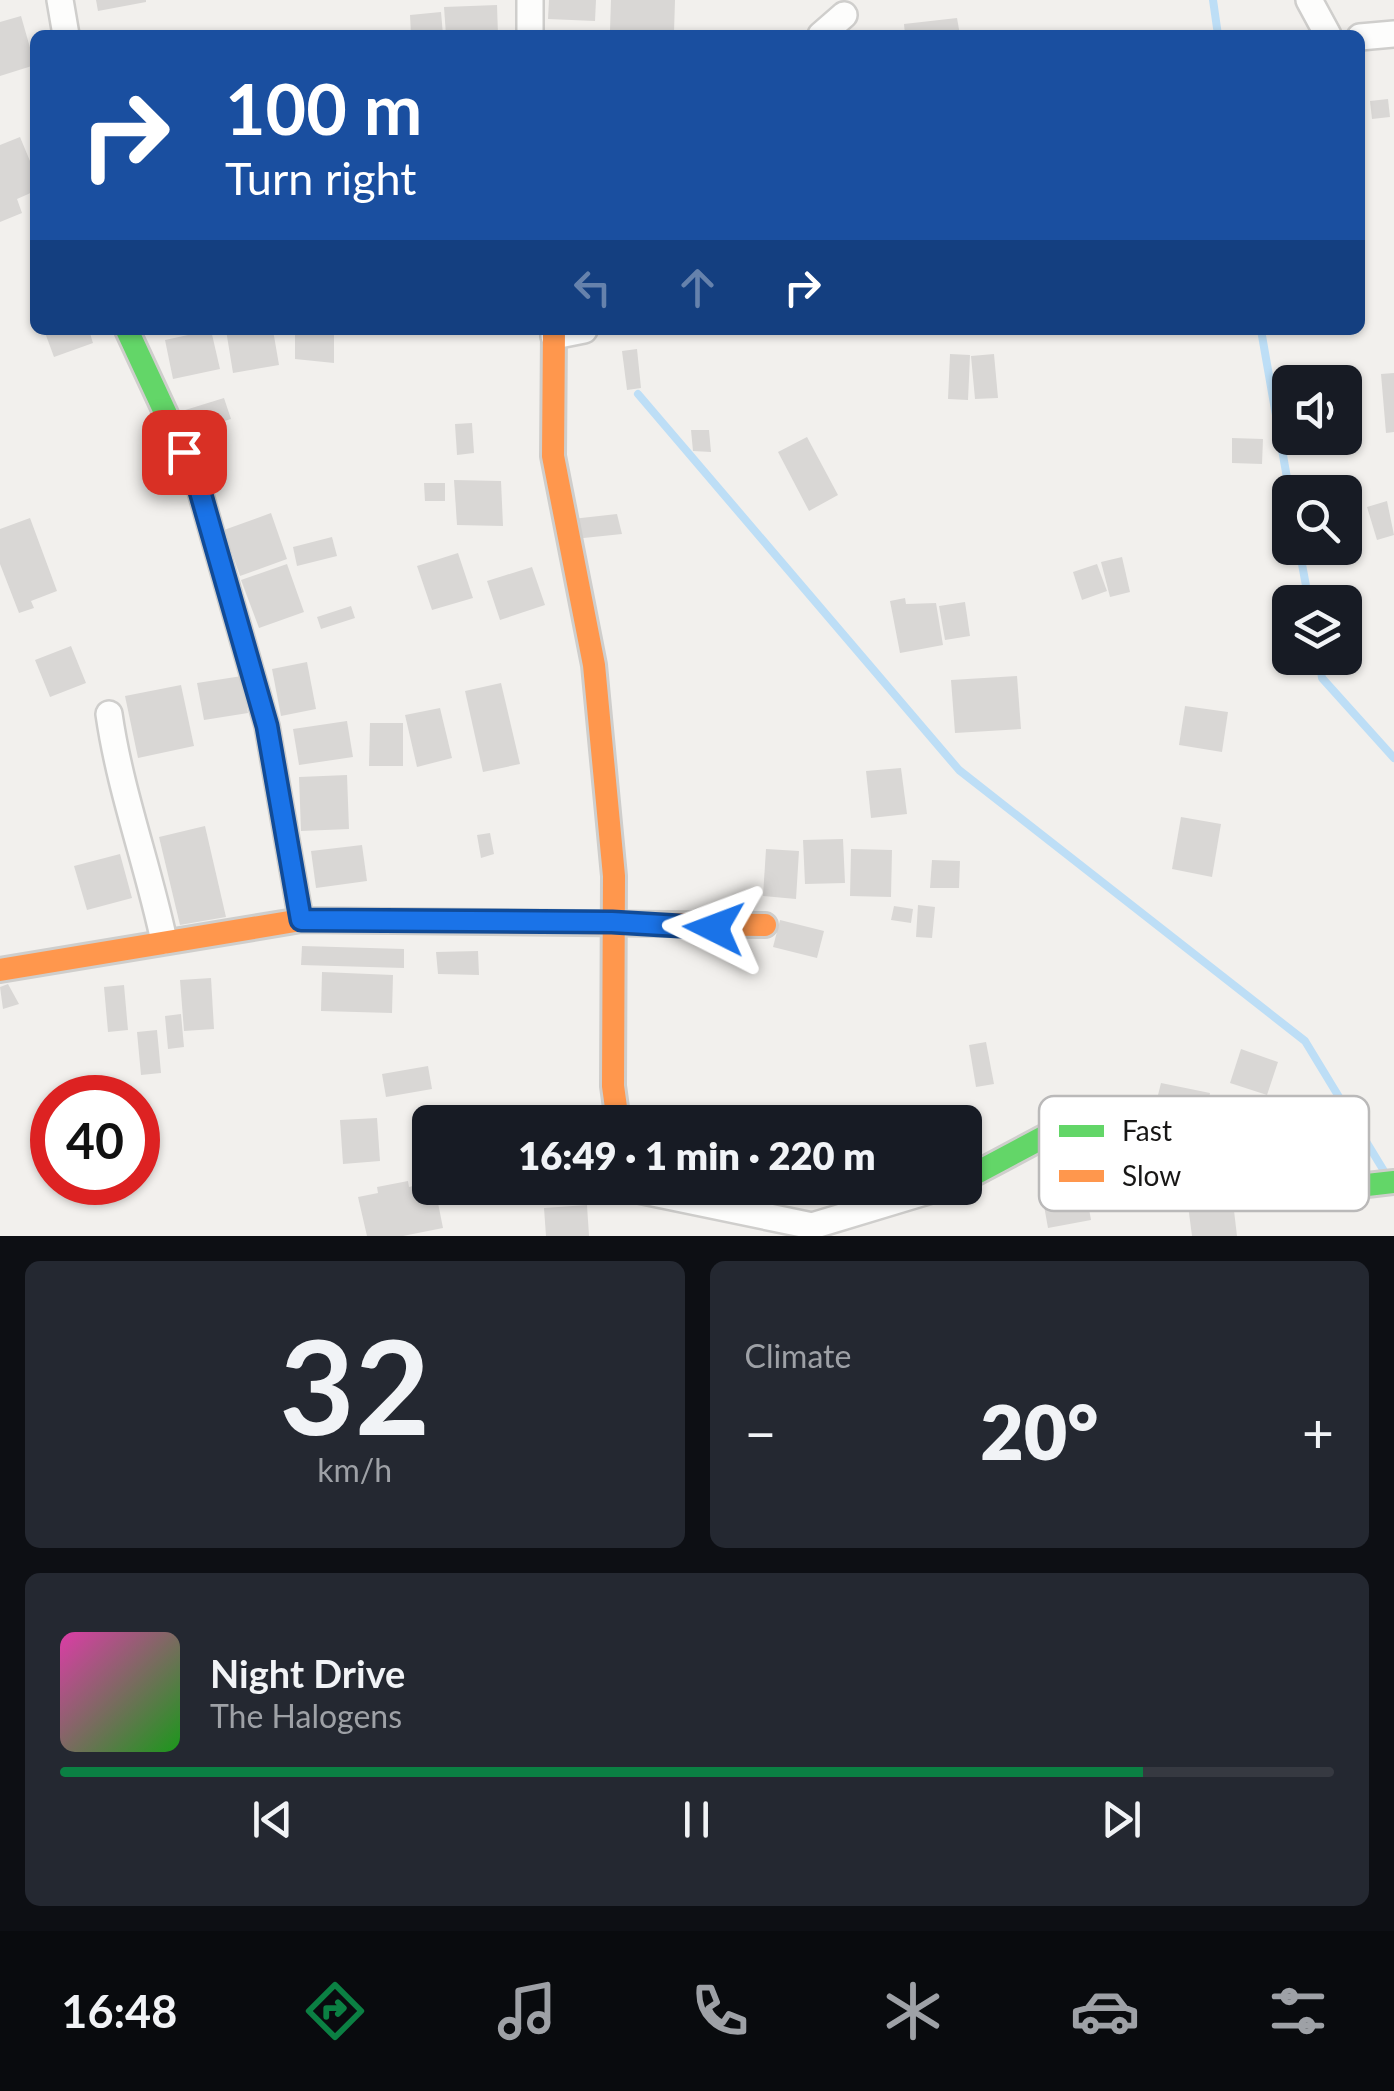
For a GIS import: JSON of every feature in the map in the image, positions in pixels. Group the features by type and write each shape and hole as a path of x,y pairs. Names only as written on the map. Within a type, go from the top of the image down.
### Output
{"street":[{"path":"60,0 65,30"},
{"path":"530,0 530,30"},
{"path":"1309,0 1325,30"},
{"path":"827,30 844,15"},
{"path":"1365,36 1394,34"},
{"path":"130,335 197,481 267,726 301,920"},
{"path":"554,335 552,456 594,664 614,876 616,1105"},
{"path":"109,714 116,766 152,884 164,941"},
{"path":"0,970 301,920 612,922 714,928 764,925"},
{"path":"982,1170 1039,1140"},
{"path":"1369,1184 1394,1182"},
{"path":"710,1205 812,1226 882,1205"}],"building":[{"path":"96,0 146,0 146,2 98,11"},
{"path":"549,0 596,0 595,21 548,19"},
{"path":"611,0 675,0 674,30 610,30"},
{"path":"497,5 498,30 446,30 444,7"},
{"path":"441,12 443,30 411,30 410,15"},
{"path":"21,16 30,48 30,67 0,76 0,22"},
{"path":"957,18 959,30 905,30 904,24"},
{"path":"1388,99 1390,117 1372,119 1370,101"},
{"path":"20,137 30,161 30,193 17,199 22,213 0,222 0,145"},
{"path":"46,335 91,335 93,343 54,357"},
{"path":"212,335 220,369 173,379 165,340"},
{"path":"227,335 274,335 279,365 233,373"},
{"path":"295,335 334,335 334,363 295,359"},
{"path":"637,349 641,388 627,390 622,351"},
{"path":"950,354 970,355 968,400 948,399"},
{"path":"994,354 998,398 975,399 971,356"},
{"path":"1394,373 1394,432 1386,433 1381,374"},
{"path":"224,398 231,419 189,432 182,411"},
{"path":"472,423 474,453 457,455 455,424"},
{"path":"691,430 709,430 711,452 693,451"},
{"path":"807,437 838,495 809,511 778,452"},
{"path":"1232,438 1263,439 1262,464 1232,463"},
{"path":"454,480 501,481 503,526 457,525"},
{"path":"424,483 445,483 445,501 425,501"},
{"path":"1387,501 1394,535 1377,540 1367,507"},
{"path":"271,513 287,559 240,576 224,530"},
{"path":"617,514 622,534 574,539 572,519"},
{"path":"30,518 57,591 31,601 34,608 19,613 0,564 0,529"},
{"path":"332,537 337,556 297,566 293,547"},
{"path":"458,553 473,598 432,610 417,566"},
{"path":"1122,557 1130,592 1110,597 1101,562"},
{"path":"287,564 304,612 259,628 241,580"},
{"path":"1097,564 1107,591 1082,600 1073,572"},
{"path":"532,567 545,605 500,620 487,581"},
{"path":"905,598 906,604 936,603 943,645 900,653 890,601"},
{"path":"965,602 970,636 945,640 939,606"},
{"path":"351,606 355,618 321,629 317,617"},
{"path":"71,646 86,683 50,697 35,660"},
{"path":"307,662 316,709 281,716 272,669"},
{"path":"242,676 248,713 204,720 197,683"},
{"path":"1017,676 1021,729 955,733 951,680"},
{"path":"501,683 520,764 483,772 465,691"},
{"path":"181,685 194,746 138,758 125,696"},
{"path":"1185,706 1228,712 1222,752 1179,745"},
{"path":"440,708 452,758 417,767 405,715"},
{"path":"347,721 353,757 299,765 293,729"},
{"path":"370,723 403,723 403,766 369,766"},
{"path":"901,768 907,814 871,818 866,771"},
{"path":"347,775 349,829 301,831 299,777"},
{"path":"1181,817 1221,824 1212,877 1172,869"},
{"path":"205,826 226,917 180,925 159,837"},
{"path":"490,833 494,854 481,858 477,835"},
{"path":"843,839 845,883 805,884 803,840"},
{"path":"362,845 367,881 316,888 311,851"},
{"path":"766,849 799,851 796,899 763,896"},
{"path":"851,849 892,850 891,897 850,896"},
{"path":"120,854 132,898 87,910 74,866"},
{"path":"932,860 960,861 959,888 930,888"},
{"path":"918,905 935,907 932,938 916,937"},
{"path":"894,906 913,909 911,923 891,920"},
{"path":"780,920 824,931 817,958 773,947"},
{"path":"302,946 404,949 404,968 301,965"},
{"path":"478,951 479,975 438,974 436,952"},
{"path":"322,972 393,975 392,1013 321,1011"},
{"path":"211,978 214,1029 184,1031 180,980"},
{"path":"8,984 19,1004 3,1009 0,987"},
{"path":"124,985 128,1030 108,1032 104,987"},
{"path":"181,1014 184,1047 168,1049 165,1016"},
{"path":"157,1030 161,1073 141,1075 137,1032"},
{"path":"986,1042 994,1084 976,1087 969,1045"},
{"path":"1241,1049 1278,1062 1267,1095 1230,1083"},
{"path":"428,1066 432,1089 386,1097 382,1074"},
{"path":"1161,1083 1210,1093 1209,1096 1158,1096"},
{"path":"377,1118 380,1161 343,1164 340,1120"},
{"path":"408,1181 412,1186 412,1205 438,1205 443,1228 403,1236 367,1236 358,1197 378,1193 377,1187"},
{"path":"587,1205 589,1236 546,1236 544,1208"},
{"path":"1045,1211 1089,1211 1091,1220 1048,1228"},
{"path":"1189,1211 1234,1211 1237,1236 1192,1236"}],"waterway":[{"path":"1213,0 1217,30"},
{"path":"1262,335 1286,475"},
{"path":"638,394 959,770 1305,1041 1338,1096"},
{"path":"1302,565 1306,585"},
{"path":"1322,675 1394,758"},
{"path":"1369,1146 1384,1171"}],"traffic: fast":[{"path":"129,335 197,481 267,726 301,920"},
{"path":"982,1170 1039,1140"},
{"path":"1369,1185 1394,1182"}],"traffic: slow":[{"path":"554,335 553,456 594,665 614,876 616,1105"},
{"path":"0,970 301,920 765,925"}],"route":[{"path":"184,452 197,481 267,726 301,920 612,922 714,928"}]}
